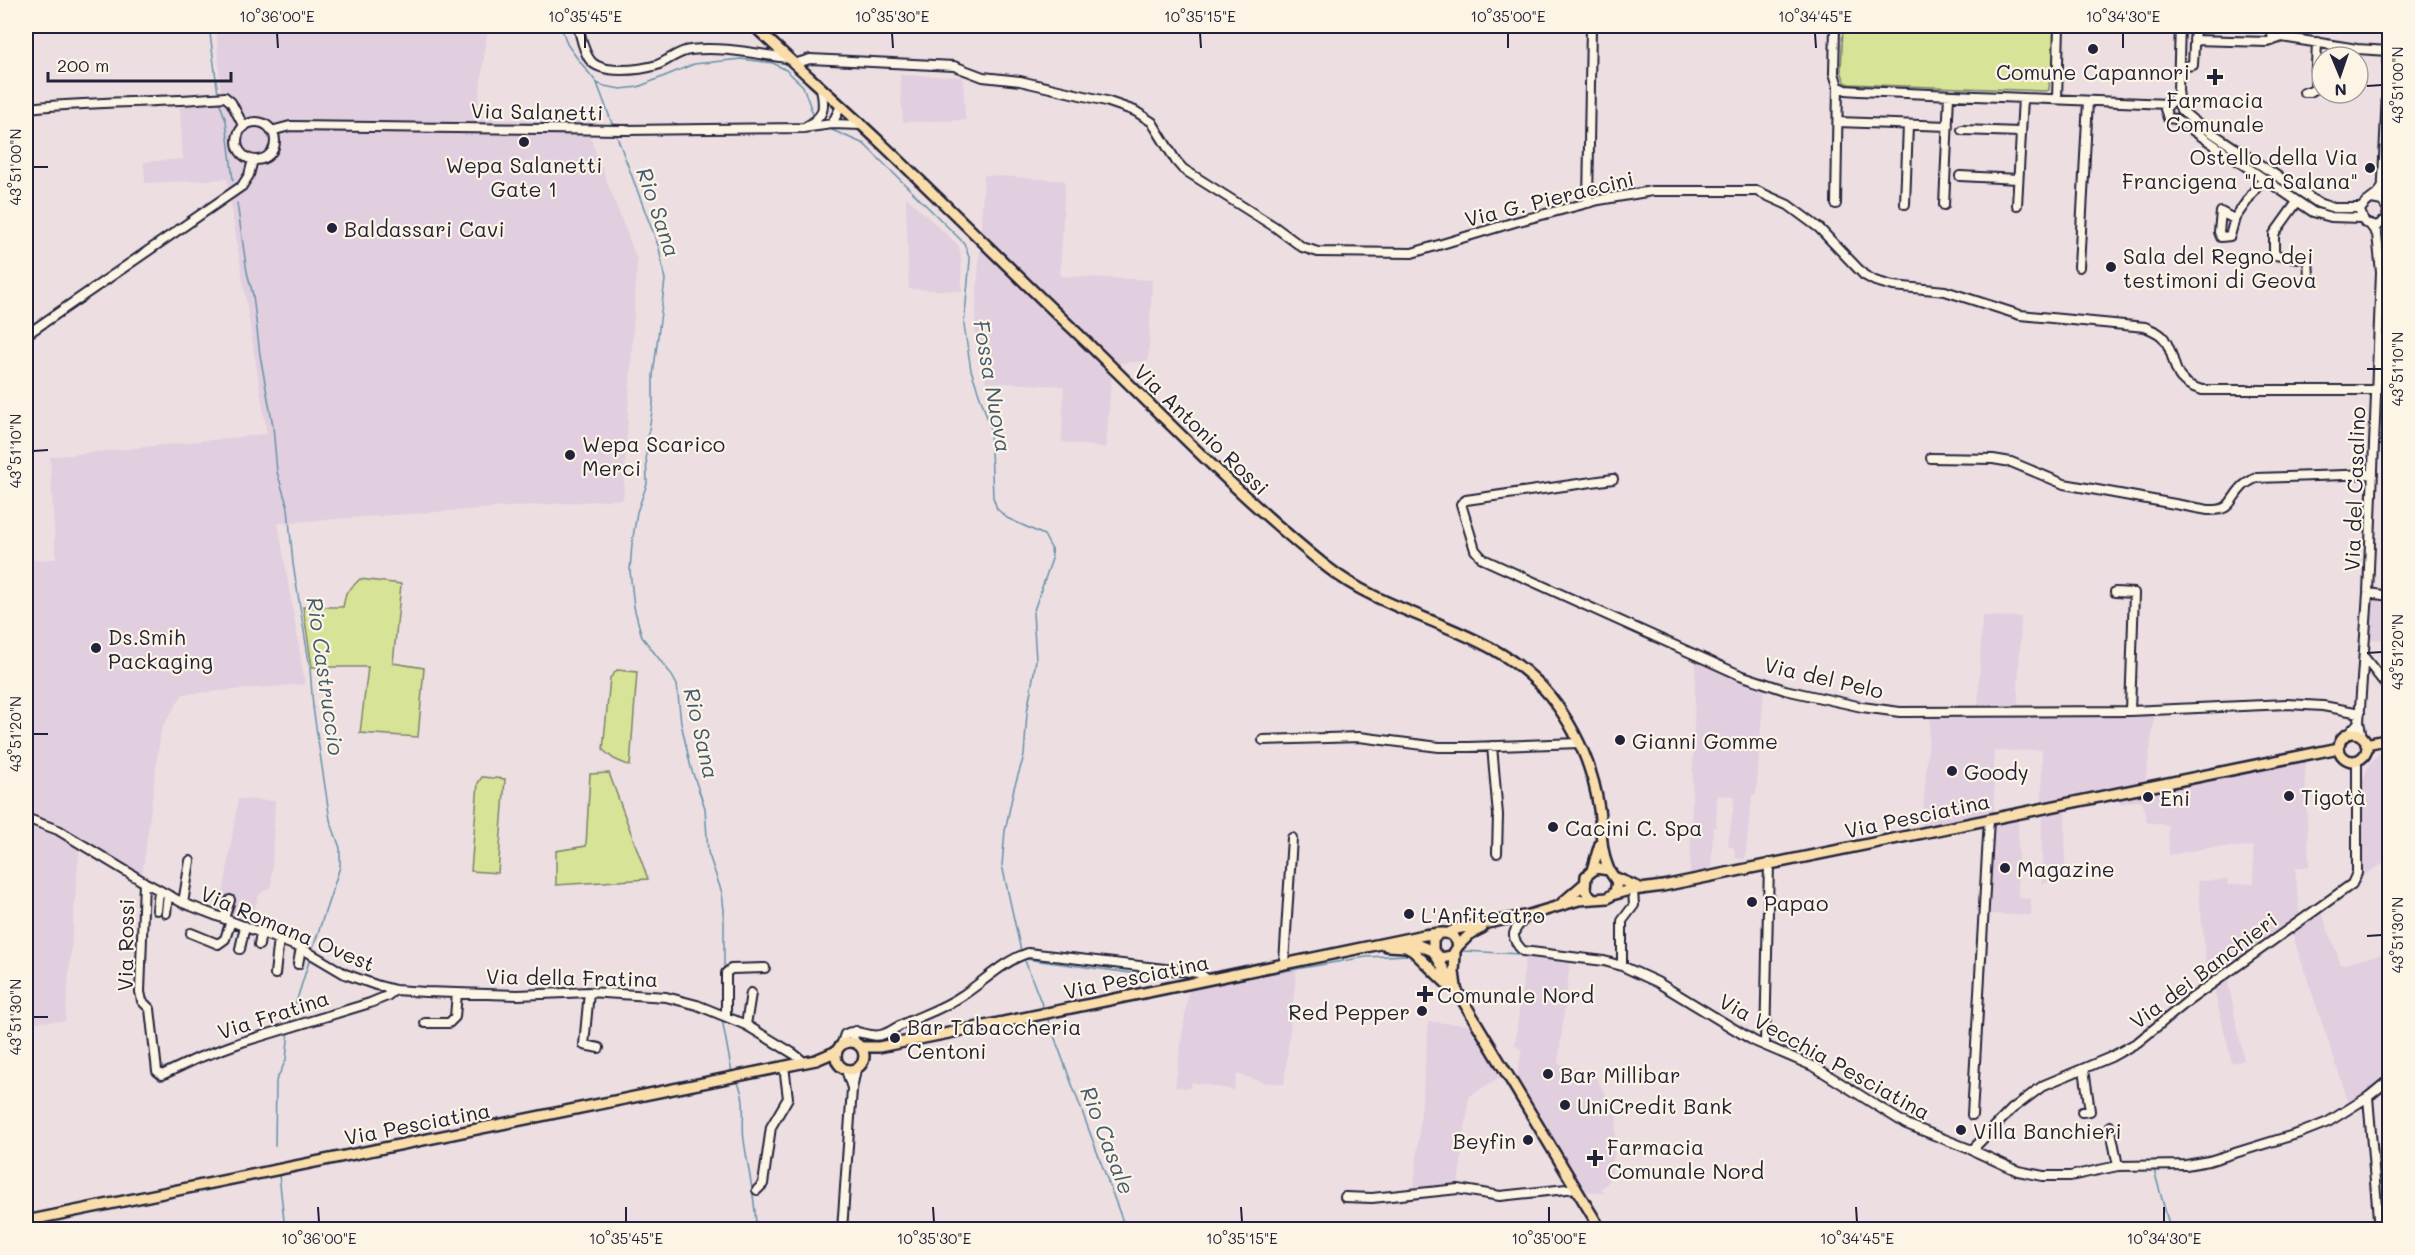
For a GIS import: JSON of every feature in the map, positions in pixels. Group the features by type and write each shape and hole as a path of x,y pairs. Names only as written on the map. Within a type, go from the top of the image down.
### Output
{"main road":[{"name":"Via Antonio Rossi","path":"754,26 862,125 1197,449 1329,569 1361,589 1467,635 1508,659 1531,676 1548,694 1579,742 1596,795 1600,841"},
{"path":"2364,740 2366,752 2357,760 2345,759 2339,748 2341,739 2349,734 2364,740 2390,739"},
{"name":"Via Pesciatina","path":"26,1221 816,1060 848,1042 860,1049 879,1047 1284,963 1449,933 1456,929 1487,925 1592,898 1600,900 1626,891 1644,890 2339,748"},
{"path":"1600,841 1609,870 1616,878 1644,890"},
{"name":"Via Pesciatina","path":"1560,905 1584,884 1586,876 1592,870 1600,841"},
{"path":"1592,870 1600,867 1609,870"},
{"path":"1612,896 1616,887 1616,878"},
{"path":"1584,884 1585,890 1592,898"},
{"name":"Via Pesciatina","path":"1401,940 1413,941 1433,951 1441,958 1449,957 1470,934 1487,925"},
{"path":"1449,933 1456,939 1454,972 1459,995"},
{"path":"1438,934 1433,940 1433,951 1601,1230"},
{"path":"1365,947 1399,946 1413,951 1459,995"},
{"path":"839,1049 842,1067"},
{"name":"Via Pesciatina","path":"816,1060 856,1069 862,1064 860,1049"}],"street":[{"name":"Via G. Pieraccini","path":"578,26 588,58 594,65 607,69 643,68 658,65 687,50 709,49 791,61 810,59 954,66 984,77 1020,81 1106,101 1135,111 1152,122 1183,169 1275,227 1302,247 1318,252 1412,253 1588,203 1652,191 1757,191 1788,205 1819,228 1864,275 1875,281 1893,286 1946,291 2020,315 2145,327 2165,339 2177,376 2193,388 2376,390"},
{"path":"1588,203 1591,26"},
{"path":"1835,26 1834,73 1838,86 1836,204"},
{"path":"2056,99 2059,26"},
{"path":"2176,119 2181,115 2178,90 2180,26"},
{"path":"2179,67 2193,65 2195,26"},
{"path":"2272,41 2273,26"},
{"path":"2382,201 2390,27"},
{"path":"2194,40 2272,41 2282,37 2357,49 2389,51"},
{"path":"2304,92 2310,92 2314,88 2317,42"},
{"path":"1838,86 1846,90 2149,105 2176,103 2194,121 2318,203 2334,208 2361,208 2378,195 2384,185"},
{"path":"803,128 817,121 822,114 824,102 821,88"},
{"path":"2165,114 2178,90"},
{"path":"1944,205 1949,94"},
{"path":"26,108 218,97 231,102 244,127"},
{"path":"2017,205 2023,98"},
{"path":"2079,267 2088,101"},
{"path":"2149,105 2168,118 2176,119 2313,212 2331,217 2361,218 2376,226 2388,219 2389,209 2382,201 2372,199"},
{"path":"822,114 841,106"},
{"path":"832,124 841,106"},
{"path":"1838,122 1948,126"},
{"path":"249,124 262,124 272,131 275,143 265,158 253,160 242,154 237,137 244,127 249,124"},
{"name":"Via Salanetti","path":"272,131 290,126 625,130 862,125"},
{"path":"1905,204 1908,125"},
{"path":"1962,130 2020,132"},
{"path":"26,335 237,190 249,175 253,160"},
{"path":"1960,176 2018,179"},
{"path":"2234,219 2263,178"},
{"path":"2297,202 2274,234 2274,255 2308,259 2309,276"},
{"path":"2313,212 2318,203"},
{"path":"2361,208 2361,218"},
{"name":"Via del Casalino","path":"2364,740 2360,718 2368,594 2380,258 2376,226"},
{"path":"1931,458 1993,459 2011,462 2064,484 2208,510 2221,510 2230,506 2243,486 2256,478 2343,473 2373,474"},
{"name":"Via del Pelo","path":"1613,479 1466,500 1461,504 1474,550 1484,559 1769,686 1862,707 1900,711 2130,711 2287,704 2323,706 2360,718"},
{"path":"2115,591 2134,593 2130,711"},
{"path":"2368,594 2390,596"},
{"path":"2364,657 2390,690"},
{"path":"2349,734 2360,718"},
{"path":"1263,740 1359,736 1439,747 1492,747 1579,742"},
{"path":"1492,747 1498,815 1497,853"},
{"name":"Via dei Banchieri","path":"1972,1150 2012,1109 2044,1085 2138,1042 2188,1001 2352,884 2357,873 2357,760"},
{"name":"Via Romana Ovest","path":"26,818 58,830 183,903 279,938 345,974 395,990"},
{"path":"1972,1115 1989,819"},
{"path":"1284,963 1292,838"},
{"path":"183,903 190,861"},
{"path":"1765,1045 1769,863"},
{"name":"Via Rossi","path":"144,882 140,992 142,1001 150,1009 157,1071 162,1075"},
{"path":"157,910 159,891"},
{"path":"1622,966 1623,921 1634,905 1633,891"},
{"name":"Via Romana Ovest","path":"166,913 168,895"},
{"path":"192,933 218,944 225,939 230,900"},
{"name":"Via Vecchia Pesciatina","path":"1529,915 1516,927 1513,936 1515,943 1523,951 1604,961 1622,966 1657,982 1754,1041 1815,1067 1906,1124 2018,1171 2043,1176 2070,1176 2118,1166 2186,1165 2208,1161 2300,1133 2328,1122 2368,1097 2390,1079"},
{"path":"240,949 244,926"},
{"path":"259,945 261,932"},
{"path":"275,974 279,938"},
{"path":"298,964 300,948"},
{"path":"839,1049 845,1034 856,1031 868,1035 883,1035 952,1003 1024,954 1199,973 1207,980"},
{"path":"722,1014 726,973 731,969 765,968"},
{"name":"Via Fratina","path":"162,1075 198,1058 289,1027 370,1003 395,990"},
{"name":"Via della Fratina","path":"395,990 518,995 589,992 666,997 722,1014 746,1025 804,1062"},
{"path":"589,992 584,1045 599,1048"},
{"path":"425,1023 449,1023 454,1017 457,993"},
{"path":"746,1025 751,993"},
{"path":"856,1031 853,1037 860,1049"},
{"path":"757,1190 763,1184 771,1127 788,1098 784,1066"},
{"path":"842,1067 852,1089"},
{"path":"2082,1112 2090,1111 2084,1068"},
{"path":"842,1230 852,1089 856,1069"},
{"path":"2368,1097 2379,1230"},
{"path":"2110,1126 2118,1166"},
{"path":"1345,1197 1372,1198 1458,1189 1500,1196 1576,1188"}],"shaded area":[{"path":"216,26 488,26 476,120 583,119 637,260 623,499 278,523 305,684 183,694 161,729 142,876 80,839 65,1021 26,1022 26,560 56,559 50,457 267,434 227,179 145,183 144,162 183,159 180,106 196,105 195,96 221,93"},
{"path":"900,75 963,77 965,120 903,122"},
{"path":"984,175 1065,181 1060,276 1152,280 1148,361 1120,363 1111,378 1106,448 1062,442 1064,386 986,382 975,329"},
{"path":"906,197 958,245 961,255 962,291 909,289"},
{"path":"2371,597 2389,599 2389,640 2369,639"},
{"path":"1982,616 2021,617 2017,717 2155,714 2145,782 2304,751 2309,866 2295,868 2300,924 2321,911 2341,965 2389,952 2389,1075 2382,1082 2350,1106 2291,930 2227,978 2244,1060 2232,1063 2214,989 2209,992 2198,881 2227,880 2228,885 2254,883 2253,846 2206,848 2169,855 2168,825 2147,822 2142,800 2121,803 2115,797 2065,808 2065,876 2042,884 2042,750 1994,751 1994,824 2018,817 2018,898 2031,899 2031,915 1979,914 1985,825 1921,836 1931,711 1978,710"},
{"path":"1696,657 1764,687 1756,795 1752,795 1745,859 1736,858 1734,848 1728,846 1735,796 1717,795 1711,871 1690,875"},
{"path":"2389,745 2389,860 2362,876 2359,790 2370,763"},
{"path":"238,799 275,801 271,887 259,894 250,921 221,910"},
{"path":"1526,955 1570,963 1558,1063 1594,1074 1617,1115 1612,1173 1607,1184 1601,1188 1604,1193 1583,1191 1516,1080 1522,1050 1515,1045"},
{"path":"1297,966 1284,1084 1264,1082 1237,1074 1234,1090 1192,1082 1190,1088 1175,1087 1189,987"},
{"path":"1429,1022 1470,1025 1500,1077 1469,1096 1458,1185 1414,1190"}],"green space":[{"path":"1843,26 2054,26 2054,64 2050,71 2049,90 1849,84 1845,82 1841,71"},
{"path":"360,579 401,584 393,663 424,668 418,737 360,733 368,667 312,667 303,607 343,607 346,593"},
{"path":"617,670 637,672 630,766 614,759 603,750 610,678"},
{"path":"609,773 648,879 556,885 556,851 586,846 590,774"},
{"path":"482,777 505,779 498,873 471,871 478,783"}],"waterway":[{"name":"Rio Castruccio","path":"209,26 218,94"},
{"name":"Fossa Nuova","path":"561,26 567,44 577,58 597,83 604,86 621,89 638,87 694,64 741,59 773,63 786,70 803,86 814,117"},
{"name":"Rio Sana","path":"597,83 613,126"},
{"name":"Rio Castruccio","path":"219,101 226,121 233,180"},
{"name":"Fossa Nuova","path":"832,130 864,144 964,243 970,260 964,325 971,370 990,426 993,497 997,509 1007,518 1044,535 1051,548 1052,559 1033,613 1036,660 1027,713 1024,756 1014,788 1005,831 1002,865 1021,951"},
{"name":"Rio Sana","path":"616,134 659,248 665,280 653,376 653,405 646,448 647,484 637,512 632,544 630,571 634,607 642,637 677,685 681,723 691,768 705,808 708,852 722,893 724,970"},
{"name":"Rio Castruccio","path":"237,203 273,426 277,472 288,508 293,564 310,668 313,707 330,820 340,848 340,867 312,951"},
{"path":"1463,951 1521,954"},
{"path":"1204,985 1366,957 1408,955"},
{"name":"Rio Castruccio","path":"289,1025 310,958"},
{"name":"Rio Casale","path":"1024,958 1044,1010"},
{"path":"1025,959 1131,973 1196,977"},
{"path":"1671,995 1734,1033"},
{"name":"Rio Sana","path":"722,1001 722,1012"},
{"name":"Rio Casale","path":"1047,1017 1126,1230"},
{"name":"Rio Sana","path":"722,1019 732,1073"},
{"name":"Rio Castruccio","path":"275,1146 276,1081 286,1060 289,1030"},
{"name":"Rio Sana","path":"736,1080 742,1094 743,1132 756,1230"},
{"path":"1875,1109 1882,1113"},
{"path":"2002,1169 2016,1174"},
{"path":"2154,1170 2168,1221 2168,1230"},
{"name":"Rio Castruccio","path":"279,1175 285,1230"}],"place":[{"name":"Comune Capannori","path":"2093,49"},
{"name":"Farmacia Comunale","path":"2215,77"},
{"name":"Wepa Salanetti Gate 1","path":"524,142"},
{"name":"Ostello della Via Francigena \"La Salana\"","path":"2370,168"},
{"name":"Baldassari Cavi","path":"332,228"},
{"name":"Sala del Regno dei testimoni di Geova","path":"2111,267"},
{"name":"Wepa Scarico Merci","path":"570,455"},
{"name":"Ds.Smih Packaging","path":"96,648"},
{"name":"Gianni Gomme","path":"1620,740"},
{"name":"Goody","path":"1952,771"},
{"name":"Tigotà","path":"2289,796"},
{"name":"Eni","path":"2148,797"},
{"name":"Cacini C. Spa","path":"1553,827"},
{"name":"Magazine","path":"2005,868"},
{"name":"Papao","path":"1752,902"},
{"name":"L'Anfiteatro","path":"1409,914"},
{"name":"Comunale Nord","path":"1425,994"},
{"name":"Red Pepper","path":"1422,1011"},
{"name":"Bar Tabaccheria Centoni","path":"895,1038"},
{"name":"Bar Millibar","path":"1548,1074"},
{"name":"UniCredit Bank","path":"1565,1105"},
{"name":"Villa Banchieri","path":"1961,1130"},
{"name":"Beyfin","path":"1528,1140"},
{"name":"Farmacia Comunale Nord","path":"1595,1158"}]}
